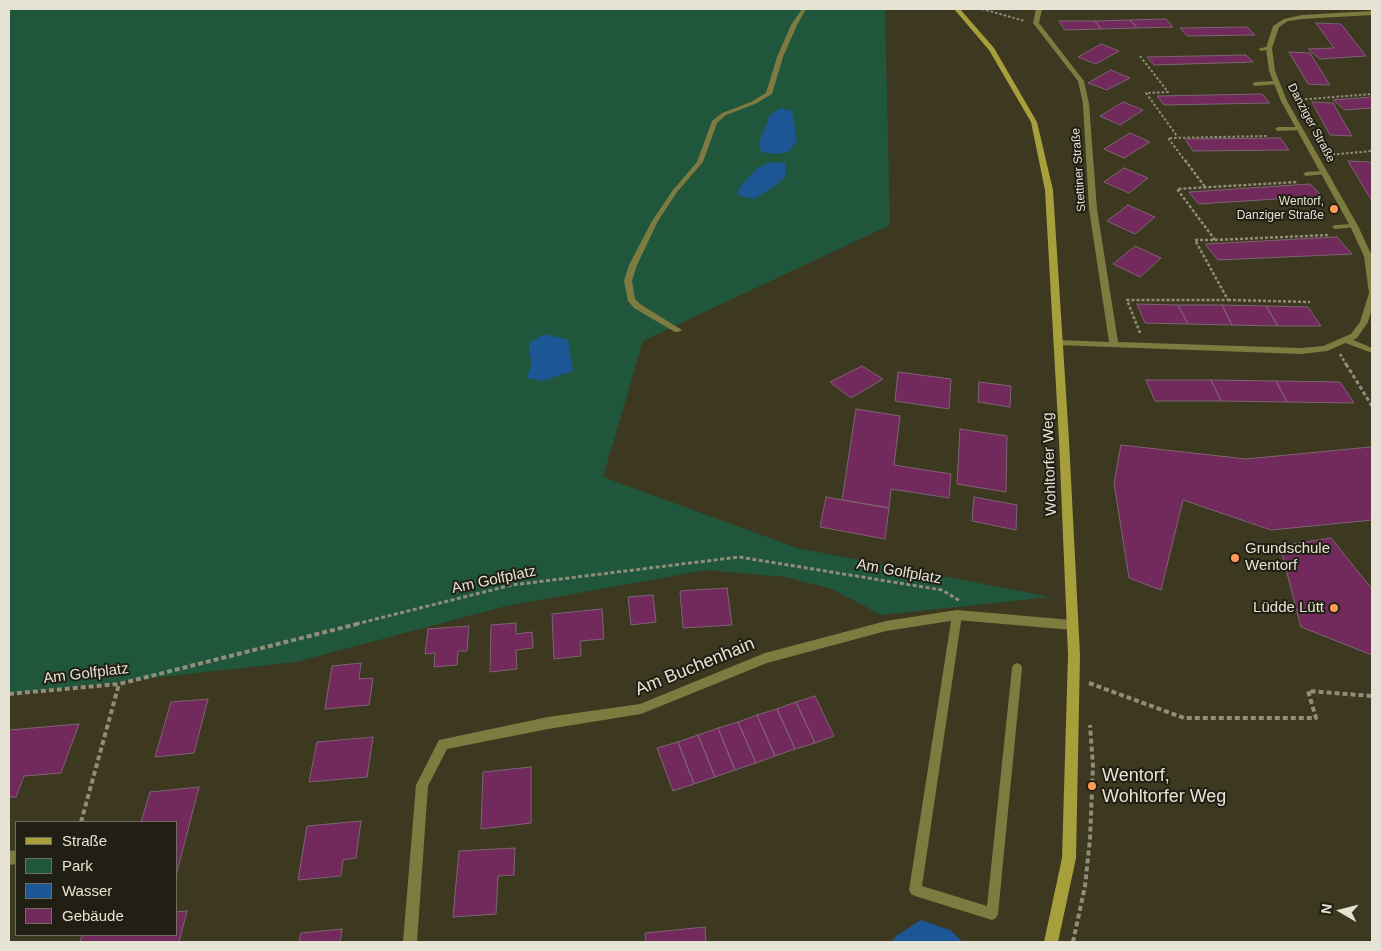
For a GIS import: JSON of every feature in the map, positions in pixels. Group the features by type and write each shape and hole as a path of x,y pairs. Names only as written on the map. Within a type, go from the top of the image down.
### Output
{"main road":[{"name":"Wohltorfer Weg","path":"957,9 992,49 1034,122 1049,190 1059,343 1074,655 1069,858 1051,942"}],"street":[{"path":"1036,23 1039,9"},
{"path":"1269,48 1276,26 1286,20 1302,16 1372,14"},
{"name":"Stettiner Straße","path":"1036,23 1081,81 1086,104 1093,209 1114,345"},
{"name":"Danziger Straße","path":"1059,343 1301,351 1335,346 1354,336 1364,322 1371,304 1372,293 1368,256 1354,226 1284,101 1276,83 1269,48"},
{"name":"Am Buchenhain","path":"410,942 422,785 443,744 548,722 641,709 765,658 886,626 957,614 1072,624"}],"lane":[{"path":"678,330 637,306 632,299 628,281 633,265 655,221 674,191 700,162 714,122 724,114 753,103 769,94 780,57 794,25 804,9"},
{"path":"1261,49 1269,48"},
{"path":"1255,84 1276,83"},
{"path":"1278,129 1299,129"},
{"path":"1306,174 1323,173"},
{"path":"1335,227 1354,226"},
{"path":"1346,340 1372,351"},
{"path":"957,614 914,890 992,914 1017,668"}],"path":[{"path":"982,9 1036,23"},
{"path":"1140,56 1168,92 1146,93 1178,137"},
{"path":"1284,101 1372,94"},
{"path":"1205,188 1168,138 1274,136"},
{"path":"1314,156 1372,152"},
{"path":"1215,240 1177,189 1299,182"},
{"path":"1228,300 1195,240 1358,234"},
{"path":"1145,346 1127,300 1310,302"},
{"path":"1335,346 1372,406"},
{"name":"Am Golfplatz","path":"9,694 119,684 512,585 739,557 942,590 984,615"},
{"path":"1088,683 1184,718 1316,718 1308,691 1372,696"},
{"path":"81,821 119,684"}],"green space":[{"path":"13,9 885,9 890,225 643,341 603,477 797,548 1051,597 881,615 832,589 786,577 706,570 506,606 296,662 9,694 9,11"}],"water":[{"path":"781,108 792,111 797,141 788,152 775,154 761,152 759,143 770,115"},
{"path":"786,162 785,177 773,187 754,199 737,195 740,187 758,168 768,163"},
{"path":"544,334 568,340 573,371 543,381 527,378 532,362 529,353 529,343"},
{"path":"921,920 950,930 963,942 892,942 896,936"}],"building":[{"path":"1166,19 1173,27 1137,28 1130,20"},
{"path":"1130,20 1137,28 1101,29 1095,21"},
{"path":"1059,21 1095,21 1101,29 1065,30"},
{"path":"1316,23 1341,24 1366,56 1320,59 1308,49 1334,48"},
{"path":"1247,27 1255,35 1187,36 1180,28"},
{"path":"1101,44 1119,51 1096,64 1078,57"},
{"path":"1289,52 1310,53 1330,85 1308,84"},
{"path":"1246,55 1253,62 1154,65 1147,57"},
{"path":"1111,70 1130,78 1107,90 1088,83"},
{"path":"1262,94 1270,103 1164,105 1157,96"},
{"path":"1372,97 1372,108 1345,110 1333,100"},
{"path":"1123,102 1143,110 1120,125 1100,116"},
{"path":"1312,102 1333,103 1352,136 1330,135"},
{"path":"1130,133 1150,142 1124,158 1104,149"},
{"path":"1280,138 1289,150 1193,151 1185,139"},
{"path":"1348,161 1370,162 1372,166 1372,201"},
{"path":"1124,168 1148,178 1129,193 1104,182"},
{"path":"1310,184 1322,196 1199,204 1189,192"},
{"path":"1128,205 1155,217 1135,234 1107,221"},
{"path":"1337,237 1352,254 1218,260 1205,244"},
{"path":"1135,246 1161,258 1140,277 1113,264"},
{"path":"1137,304 1178,305 1188,324 1145,323"},
{"path":"1178,305 1222,305 1232,325 1188,324"},
{"path":"1222,305 1266,306 1278,326 1232,325"},
{"path":"1266,306 1308,307 1321,326 1278,326"},
{"path":"862,366 883,379 851,398 830,382"},
{"path":"898,372 951,379 949,409 895,401"},
{"path":"1146,380 1211,380 1221,401 1155,401"},
{"path":"1211,380 1276,381 1287,402 1221,401"},
{"path":"1276,381 1340,382 1354,403 1287,402"},
{"path":"979,382 1011,386 1010,407 978,402"},
{"path":"856,409 900,416 894,465 951,474 949,498 891,489 889,508 842,500"},
{"path":"960,429 1007,436 1006,492 957,484"},
{"path":"1121,445 1246,459 1370,447 1372,449 1372,520 1271,530 1183,500 1161,590 1129,578 1114,483"},
{"path":"826,497 889,508 885,539 820,527"},
{"path":"974,497 1017,505 1016,530 972,521"},
{"name":"Lüdde Lütt","path":"1331,538 1372,589 1372,655 1301,627 1280,546"},
{"path":"727,588 732,625 683,628 680,591"},
{"path":"653,595 656,622 631,625 628,597"},
{"path":"602,609 604,639 580,641 581,656 554,659 552,614"},
{"path":"516,623 516,634 532,632 533,648 516,650 517,669 490,672 491,625"},
{"path":"469,626 467,651 458,651 457,665 434,667 435,653 425,654 428,629"},
{"path":"361,663 359,679 373,678 369,705 325,709 332,666"},
{"path":"815,696 834,736 815,743 796,702"},
{"path":"208,699 194,753 155,757 171,702"},
{"path":"796,702 815,743 795,749 777,709"},
{"path":"777,709 795,749 775,756 757,715"},
{"path":"757,715 775,756 756,763 738,722"},
{"path":"738,722 756,763 735,770 718,728"},
{"path":"79,724 61,773 24,776 16,797 9,797 9,730"},
{"path":"718,728 735,770 715,777 698,735"},
{"path":"698,735 715,777 694,784 678,742"},
{"path":"373,737 367,777 309,782 317,742"},
{"path":"678,742 694,784 673,791 657,748"},
{"path":"531,767 531,823 481,829 483,772"},
{"path":"199,787 178,868 178,821 141,821 150,792"},
{"path":"361,821 356,858 343,860 341,876 298,880 307,826"},
{"path":"515,848 514,875 498,876 496,914 453,917 459,851"},
{"path":"187,911 179,942 80,942 82,936 178,936 178,912"},
{"path":"705,927 706,942 646,942 645,933"},
{"path":"342,929 340,942 299,942 301,933"}],"place":[{"name":"Wentorf, Danziger Straße","path":"1334,209"},
{"name":"Grundschule Wentorf","path":"1235,558"},
{"name":"Lüdde Lütt","path":"1334,608"},
{"name":"Wentorf, Wohltorfer Weg","path":"1092,786"}]}
